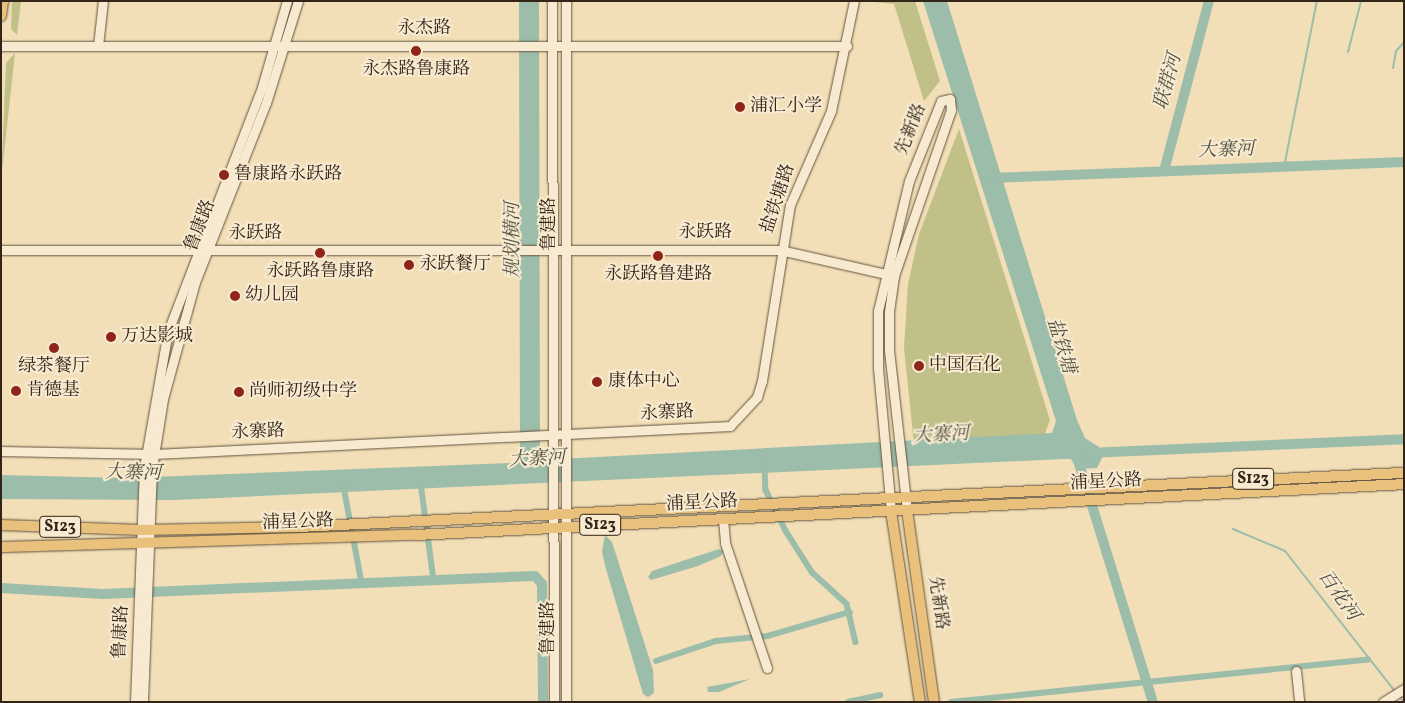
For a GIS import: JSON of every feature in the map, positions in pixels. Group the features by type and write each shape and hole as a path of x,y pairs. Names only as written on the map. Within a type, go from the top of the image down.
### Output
{"main road":[{"path":"1,16 3,1"},
{"name":"浦星公路","path":"1,525 146,530 344,525 1076,486 1404,473"},
{"name":"浦星公路","path":"1,546 146,544 416,535 1404,484"},
{"name":"先新路","path":"907,510 934,699"},
{"name":"先新路","path":"891,511 919,700"}],"street":[{"path":"98,46 103,1"},
{"name":"鲁康路","path":"143,702 148,468 168,331 276,46 287,1"},
{"name":"鲁康路","path":"150,454 177,341 286,46 298,1"},
{"name":"鲁建路","path":"552,1 552,528 554,702"},
{"name":"鲁建路","path":"566,1 566,702"},
{"name":"盐铁塘路","path":"746,410 762,381 780,250 790,205 831,112 847,46 854,1"},
{"name":"永杰路","path":"1,46 847,46"},
{"name":"先新路","path":"891,511 877,350 884,274 909,181 941,101 950,99 951,110 894,276 889,350 907,510"},
{"name":"永跃路","path":"1,250 780,250 894,276"},
{"name":"永寨路","path":"1,451 150,454 552,437 730,426 746,410"},
{"path":"722,519 725,543 767,668"},
{"name":"鲁康路","path":"135,702 146,544"},
{"path":"1296,671 1299,702"},
{"path":"1386,700 1403,689"}],"shaded area":[{"path":"12,1 21,1 17,35 11,29"},
{"path":"865,1 915,1 940,81 924,101 894,4"},
{"path":"15,53 1,181 6,63"},
{"path":"959,129 1050,420 1044,436 914,444 904,348 908,284 919,234"}],"water":[{"path":"519,1 539,1 540,460 1052,433 1056,421 923,1 947,1 1077,420 1085,438 1099,447 1102,458 1097,468 1077,469 1071,459 1063,459 174,500 1,499 1,475 125,478 513,463 520,455"},
{"path":"605,535 612,542 653,670 654,693 648,697 643,694 606,569 602,552"},
{"path":"719,549 724,551 721,556 698,566 651,580 648,577 652,571"},
{"path":"750,679 719,692 708,692 707,687"}],"waterway":[{"name":"联群河","path":"1164,171 1209,1"},
{"path":"1284,167 1317,1"},
{"path":"1348,52 1361,1"},
{"path":"1393,68 1396,51 1404,42"},
{"name":"大寨河","path":"990,178 1404,162"},
{"path":"1088,453 1404,439"},
{"name":"盐铁塘","path":"1077,457 1153,702"},
{"path":"765,466 766,490 786,531 812,572 847,604 856,642"},
{"path":"421,483 434,580"},
{"path":"344,487 362,583"},
{"name":"百花河","path":"1233,529 1285,551 1394,690"},
{"path":"1,588 103,594 535,576 542,584 543,702"},
{"path":"656,661 716,641 768,636 850,612"},
{"path":"951,702 1368,660"},
{"path":"848,702 880,695"},
{"name":"百花河","path":"1399,696 1404,702"}],"place":[{"name":"永杰路鲁康路","path":"416,51"},
{"name":"浦汇小学","path":"740,107"},
{"name":"鲁康路永跃路","path":"224,175"},
{"name":"永跃路鲁康路","path":"320,253"},
{"name":"永跃路鲁建路","path":"658,256"},
{"name":"永跃餐厅","path":"409,265"},
{"name":"幼儿园","path":"235,296"},
{"name":"万达影城","path":"111,337"},
{"name":"绿茶餐厅","path":"54,348"},
{"name":"中国石化","path":"919,366"},
{"name":"康体中心","path":"597,382"},
{"name":"肯德基","path":"16,391"},
{"name":"尚师初级中学","path":"239,392"}],"water label":[{"name":"规划横河","path":"514,240"}]}
